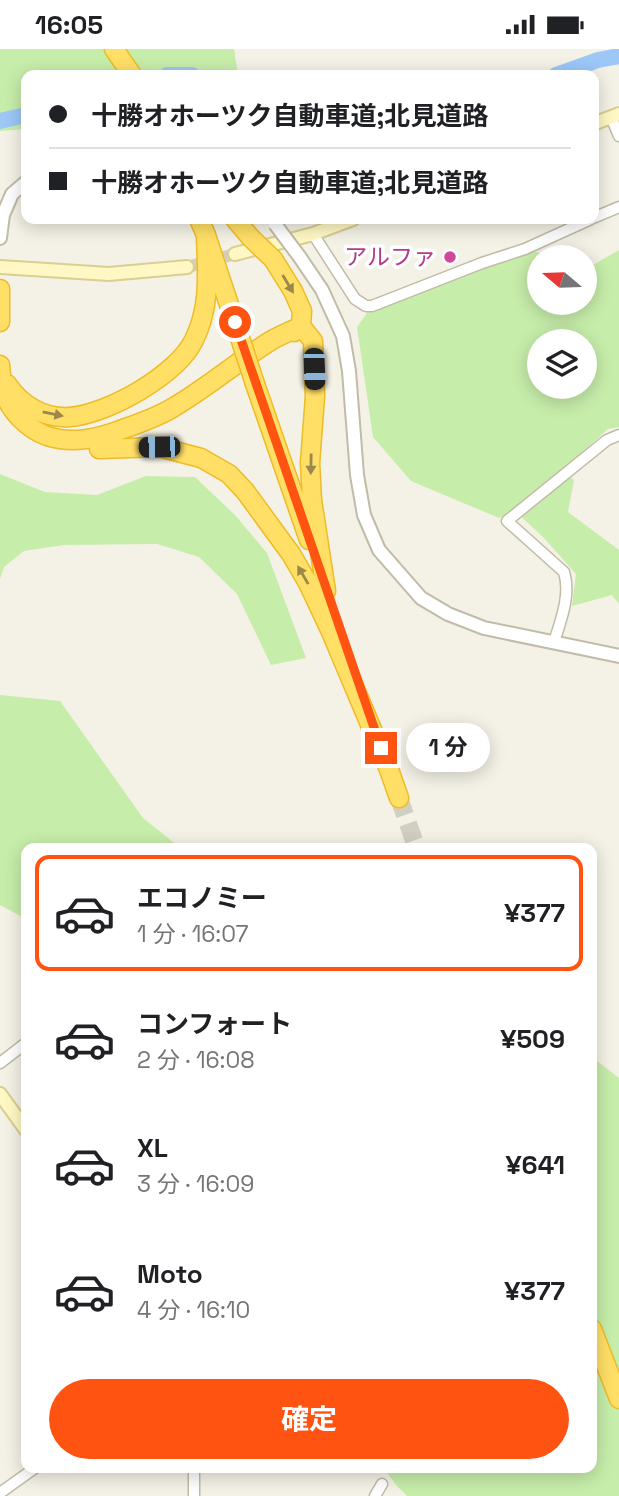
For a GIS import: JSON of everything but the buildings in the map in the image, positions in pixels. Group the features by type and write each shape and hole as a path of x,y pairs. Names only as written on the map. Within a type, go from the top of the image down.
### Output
{"highway":[{"path":"113,49 126,70"},
{"path":"239,224 272,259 293,292 302,311 301,326 313,341 315,396 310,463 312,501 326,591"},
{"path":"203,227 399,798"},
{"path":"1,370 14,394 28,406 51,416 70,417 100,410 157,380 193,343 204,319 208,295 203,227"},
{"path":"0,289 0,322"},
{"path":"1,370 4,392 11,408 26,424 38,433 75,441 101,437 172,409 273,340 301,326"},
{"path":"99,449 171,418 228,382 301,326"},
{"path":"0,409 21,434 48,447 67,450 159,447 201,458 229,474 246,491 291,554 308,583 390,772"},
{"path":"597,1342 619,1399"}],"main road":[{"path":"235,254 313,234 340,224"},
{"path":"0,267 109,274 187,267"},
{"path":"0,1094 21,1119"}],"street":[{"path":"615,115 619,136"},
{"path":"0,238 3,215 12,194 21,186"},
{"path":"599,215 619,207"},
{"path":"275,224 322,290 343,336 349,371 357,475 364,515 379,550 421,598 448,614 484,628 619,656"},
{"path":"313,234 355,299 366,306 372,306 525,249 579,224"},
{"path":"554,642 564,609 567,583 564,572 507,521 607,440 619,435"},
{"path":"0,1063 21,1047"},
{"path":"0,1493 28,1473"},
{"path":"194,1473 194,1496"},
{"path":"375,1496 382,1484"}],"green space":[{"path":"0,49 234,49 237,70 21,70 21,129 0,131"},
{"path":"525,249 527,315 597,315 597,263 619,250 619,427 608,429 561,471 574,480 568,512 619,550 619,604 612,595 572,606 576,574 515,511 499,518 411,481 373,437 357,327 372,306"},
{"path":"0,474 45,492 97,495 146,476 195,477 235,515 267,553 306,658 271,665 237,594 199,557 157,544 64,545 24,551 4,567 0,579"},
{"path":"0,695 60,701 143,818 174,843 21,843 21,916 0,905"},
{"path":"597,1061 619,1078 619,1496 407,1496 388,1473 597,1473"}],"waterway":[{"path":"570,70 619,56"},
{"path":"0,121 21,116"}],"tunnel":[{"path":"187,267 235,254"},
{"path":"399,798 415,843"}],"place":[{"name":"アルファ","path":"450,257"}],"route":[{"path":"235,322 381,748"}]}
